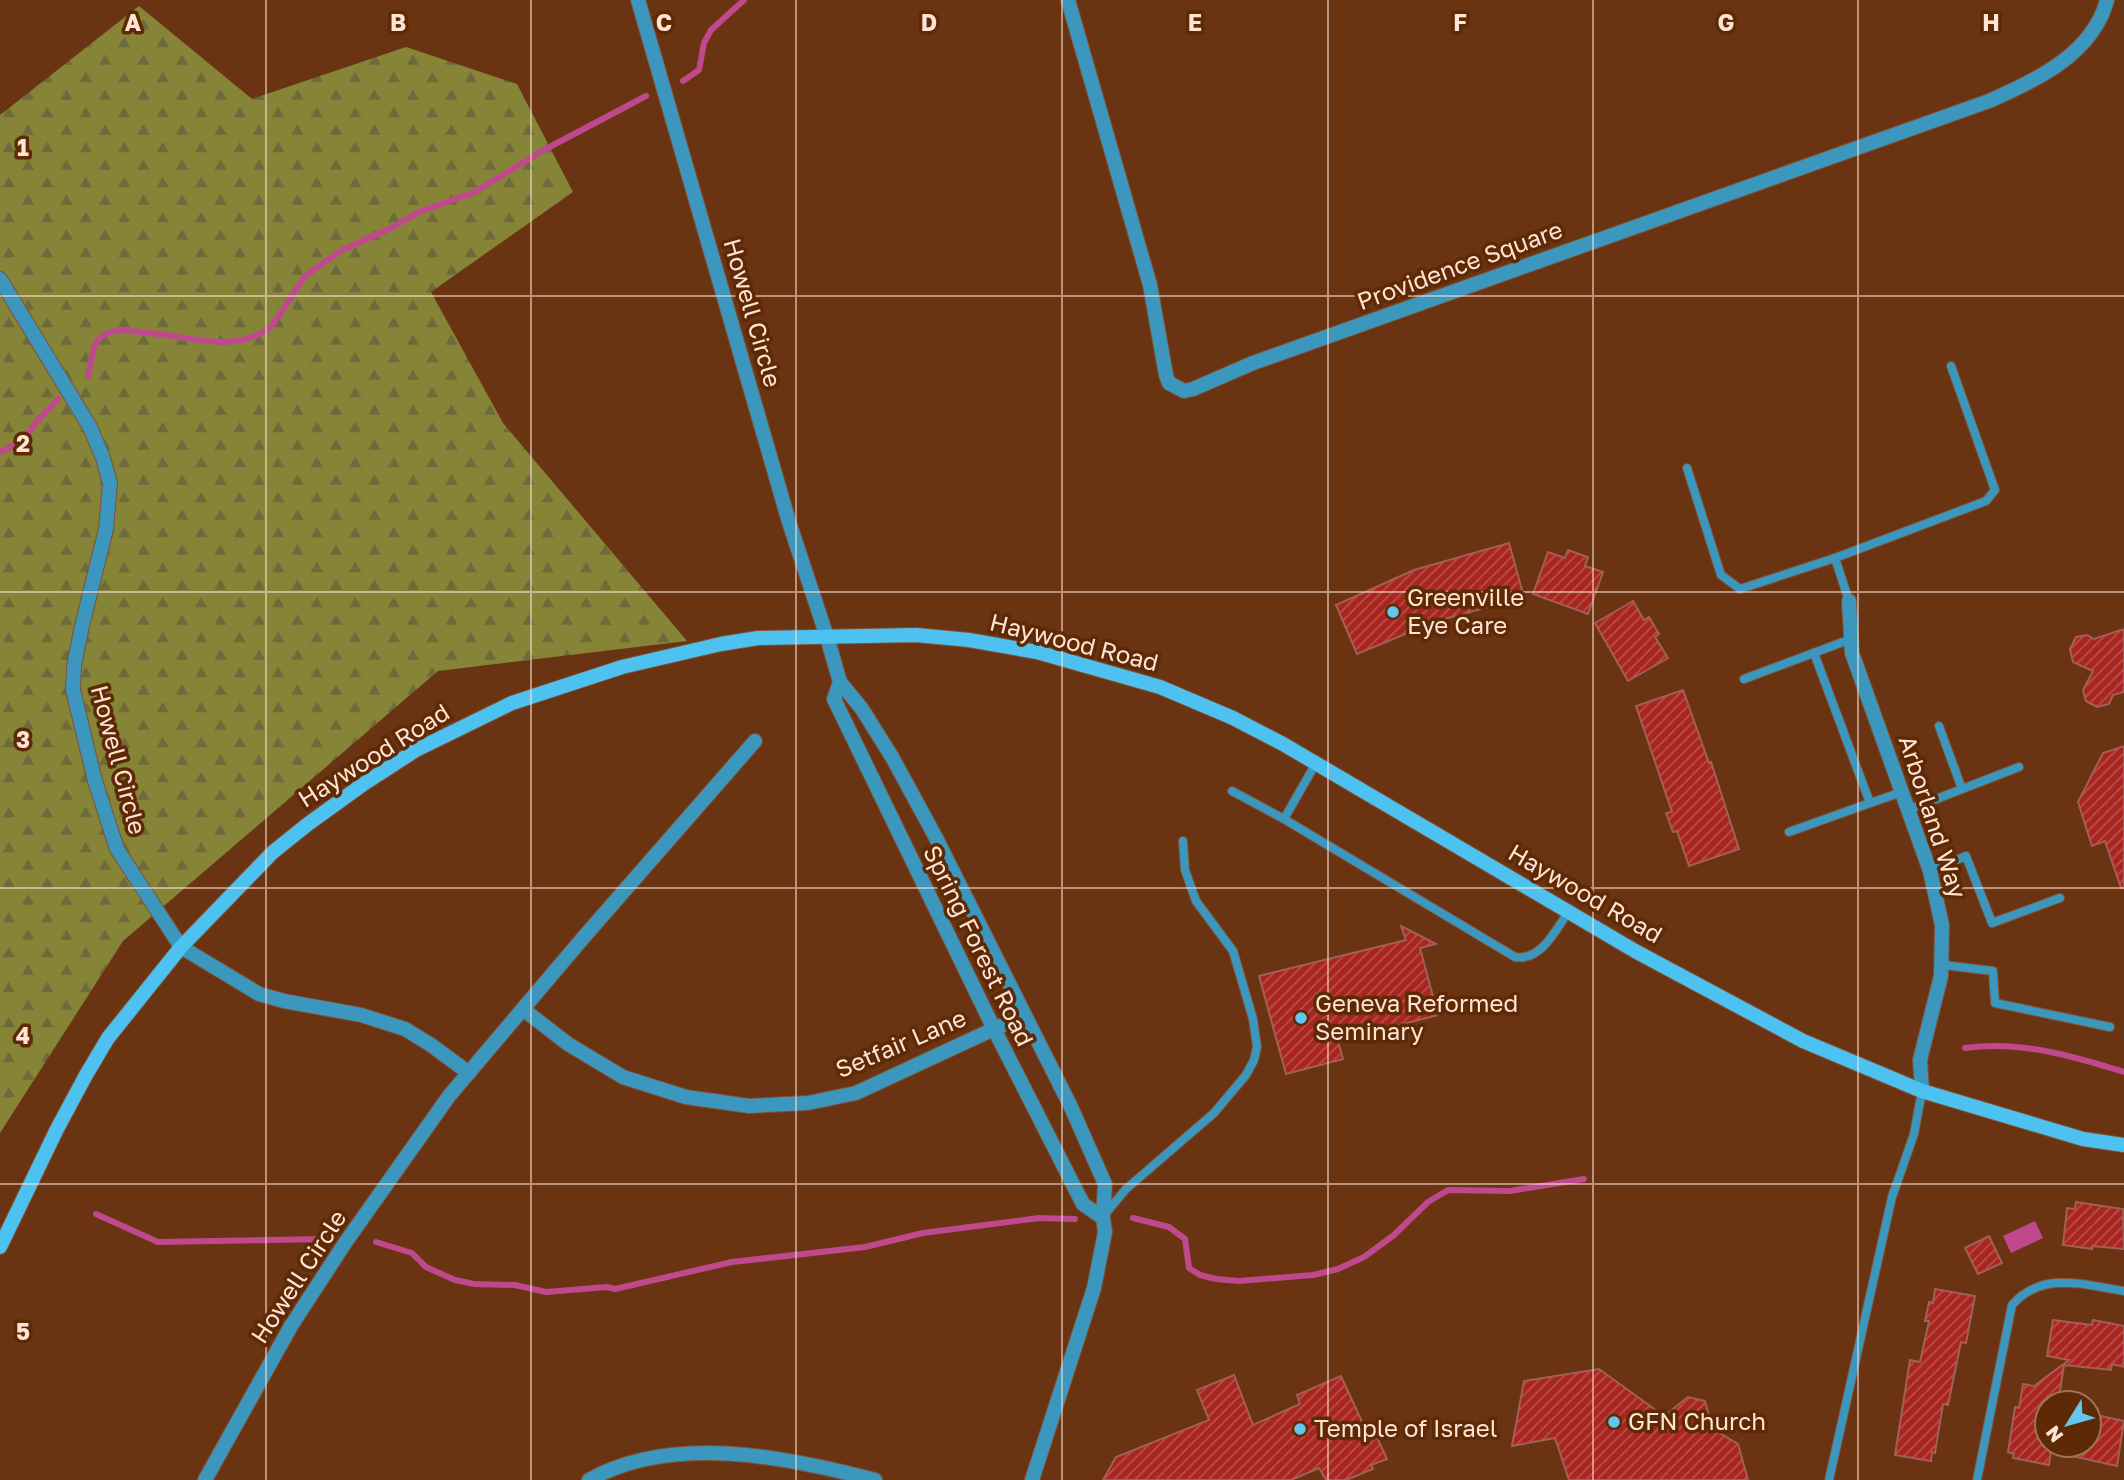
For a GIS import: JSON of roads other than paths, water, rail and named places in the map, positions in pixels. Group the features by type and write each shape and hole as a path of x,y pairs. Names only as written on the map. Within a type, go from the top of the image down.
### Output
{"main road":[{"name":"Haywood Road","path":"0,1247 57,1129 108,1038 180,947 273,852 362,785 416,750 487,714 568,683 683,651 758,638 929,636 1037,652 1160,687 1233,718 1316,762 1699,986 1791,1035 1922,1091 2083,1139 2124,1145"}],"street":[{"name":"Howell Circle","path":"638,0 789,522 827,637"},
{"name":"Providence Square","path":"1068,0 1150,285 1166,375 1169,383 1184,391 1253,363 1989,101 2068,57 2092,30 2107,0"},
{"name":"Howell Circle","path":"0,279 90,427 110,483 106,529 82,626 74,666 73,690 95,781 117,849 180,947 259,994 361,1016 405,1029 470,1073"},
{"name":"Arborland Way","path":"1849,601 1852,653 1930,871 1942,925 1942,965 1938,993 1920,1060 1922,1091"},
{"name":"Spring Forest Road","path":"827,637 840,682 862,709 892,757 948,861 1105,1184 1105,1232 1094,1288 1032,1480"},
{"name":"Spring Forest Road","path":"840,682 834,699 993,1029 1083,1204 1103,1218"},
{"name":"Howell Circle","path":"205,1480 291,1326 449,1096 755,741"},
{"name":"Setfair Lane","path":"524,1010 568,1044 623,1077 687,1097 749,1106 808,1103 856,1093 1024,1015"},
{"path":"589,1480 641,1459 694,1453 776,1459 835,1469 875,1480"}],"lane":[{"path":"1687,468 1721,575 1740,589 1835,558 1986,502 1995,490 1951,366"},
{"path":"1835,558 1849,601"},
{"path":"1744,679 1851,639"},
{"path":"1814,653 1870,803"},
{"path":"1939,726 1962,789"},
{"path":"1284,819 1316,762"},
{"path":"1908,810 2020,767"},
{"path":"1232,791 1516,957 1529,957 1542,948 1569,911"},
{"path":"1789,832 1902,792"},
{"path":"1103,1218 1116,1198 1214,1113 1247,1076 1254,1060 1256,1047 1253,1019 1233,951 1196,901 1185,870 1184,841"},
{"path":"1930,871 1966,856 1992,923 2060,898"},
{"path":"1942,965 1993,971 1994,1003 2110,1027"},
{"path":"1829,1480 1892,1198 1914,1134 1922,1091"},
{"path":"1977,1480 2011,1305 2022,1294 2056,1281 2124,1291"}],"waterway":[{"path":"683,81 699,70 704,43 711,30 744,0"},
{"path":"88,376 97,341 102,336 119,330 224,342 237,341 261,333 272,326 305,276 342,250 419,212 475,192 542,151 646,96"},
{"path":"0,452 24,440 37,421 58,399"},
{"path":"1965,1048 2005,1046 2045,1051 2124,1072"},
{"path":"1133,1218 1169,1227 1185,1239 1189,1268 1200,1275 1239,1281 1313,1275 1338,1269 1364,1257 1394,1235 1428,1202 1448,1190 1510,1191 1584,1179"},
{"path":"96,1214 158,1242 328,1239"},
{"path":"376,1242 412,1253 426,1267 455,1280 474,1284 515,1285 546,1292 607,1287 615,1289 732,1262 865,1247 923,1233 1039,1218 1075,1219"}],"place":[{"name":"Greenville Eye Care","path":"1393,612"},
{"name":"Geneva Reformed Seminary","path":"1301,1018"},
{"name":"GFN Church","path":"1614,1422"},
{"name":"Temple of Israel","path":"1300,1429"}]}
